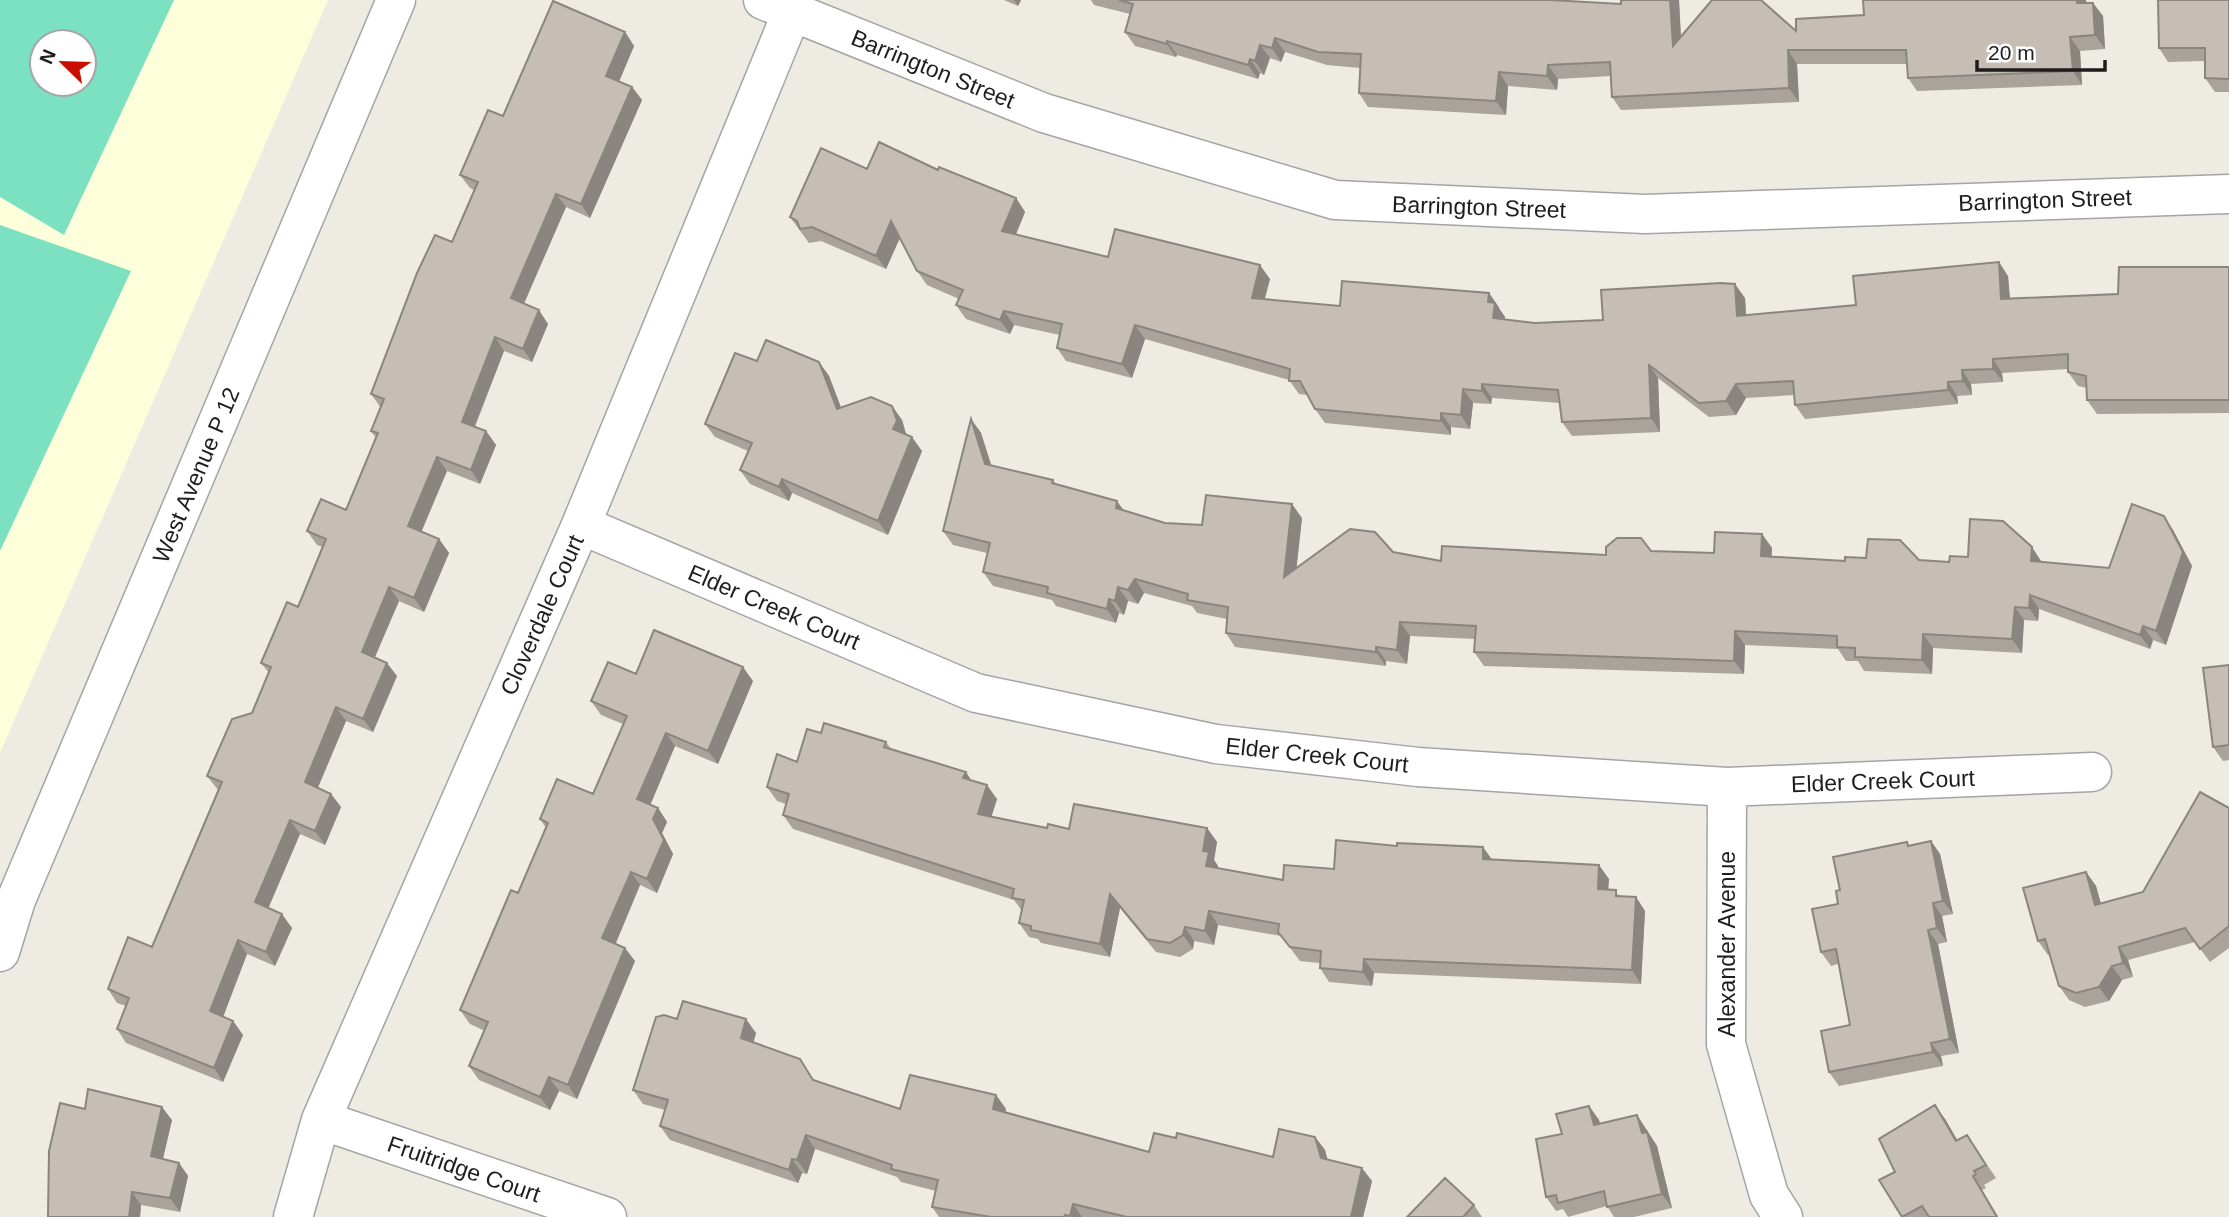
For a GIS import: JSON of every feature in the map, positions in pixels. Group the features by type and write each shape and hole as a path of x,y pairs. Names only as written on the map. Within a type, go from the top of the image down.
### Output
{"street":[{"name":"West Avenue P 12","path":"0,952 16,900 396,0"},
{"name":"Barrington Street","path":"777,6 1044,113 1335,201 1644,214 2229,194"},
{"name":"Cloverdale Court","path":"293,1217 321,1120 581,526 777,6"},
{"name":"Elder Creek Court","path":"581,526 976,693 1216,744 1418,767 1727,787 2092,772"},
{"name":"Alexander Avenue","path":"1727,787 1726,1044 1769,1195 1783,1217"},
{"name":"Fruitridge Court","path":"321,1120 607,1217"}],"shaded area":[{"path":"0,0 328,0 0,753"}],"green space":[{"path":"0,0 174,0 64,235 0,197"},
{"path":"0,225 131,271 0,551"}],"building":[{"path":"1119,0 1550,0 1621,4 1621,0 1670,0 1673,46 1712,0 1761,0 1796,31 1796,19 1864,15 1863,0 2077,0 2077,3 2093,3 2095,35 2070,37 2073,71 1908,78 1906,50 1788,50 1789,88 1612,97 1610,62 1548,65 1547,76 1499,72 1496,101 1359,93 1361,54 1318,52 1275,38 1272,48 1260,45 1255,61 1250,59 1248,65 1167,41 1167,44 1125,32 1133,4"},
{"path":"2158,0 2229,0 2229,79 2205,78 2205,48 2159,48"},
{"path":"553,1 625,32 606,76 632,87 581,204 556,194 511,298 539,310 523,349 495,337 462,422 486,431 471,470 437,457 408,526 439,539 414,598 389,587 362,652 387,663 363,719 336,707 305,782 331,794 315,831 290,820 255,902 282,914 266,952 238,940 210,1011 233,1021 214,1068 117,1029 129,998 108,989 128,937 152,947 222,782 207,776 232,719 252,713 271,667 261,663 287,602 298,607 326,539 307,531 321,499 346,510 378,433 371,431 384,399 371,394 417,273 435,235 452,242 478,182 460,175 488,110 503,116"},
{"path":"879,142 938,170 939,167 1016,198 1002,231 1108,257 1115,229 1260,265 1252,298 1340,306 1342,281 1489,293 1488,302 1495,303 1493,318 1535,323 1603,320 1601,290 1735,284 1737,316 1856,305 1853,276 1999,262 2001,299 2118,294 2119,267 2229,267 2229,400 2087,400 2086,376 2068,372 2068,354 1993,359 1993,369 1962,370 1963,381 1948,382 1948,390 1795,405 1793,381 1736,384 1726,401 1699,403 1649,365 1651,418 1562,422 1558,390 1482,384 1482,391 1463,389 1461,415 1441,413 1441,421 1315,409 1300,381 1289,381 1290,369 1135,325 1122,364 1057,348 1062,324 1004,311 1000,320 956,305 963,290 917,271 891,221 876,256 812,227 800,229 797,221 790,217 821,148 867,169"},
{"path":"766,340 819,362 837,409 871,397 892,406 897,421 893,429 912,437 878,521 782,479 779,487 740,470 752,443 705,424 735,353 757,361"},
{"path":"971,419 985,464 1053,480 1052,483 1117,501 1116,508 1165,523 1202,525 1206,495 1292,504 1284,577 1350,529 1375,532 1393,552 1441,561 1442,546 1606,555 1606,547 1617,538 1641,538 1651,551 1714,553 1715,532 1762,534 1761,556 1845,561 1845,557 1866,558 1868,539 1900,540 1919,560 1949,562 1950,556 1968,557 1970,519 2003,521 2032,547 2031,561 2109,568 2132,504 2164,516 2183,552 2156,631 2143,626 2140,635 2030,595 2029,608 2015,607 2012,639 1923,634 1922,660 1855,657 1855,648 1837,647 1837,636 1735,631 1734,661 1474,652 1476,626 1400,622 1397,650 1376,647 1376,652 1226,633 1228,607 1187,600 1188,594 1135,579 1128,590 1118,587 1115,601 1109,599 1107,609 1047,593 1048,587 983,572 990,543 943,531"},
{"path":"654,630 743,667 708,751 666,733 637,799 658,808 653,819 664,840 647,879 631,872 602,938 625,948 568,1085 549,1077 540,1097 469,1066 488,1022 460,1010 511,890 518,893 548,823 540,819 557,779 593,794 627,716 591,701 608,662 636,674"},
{"path":"2229,665 2229,745 2213,747 2203,668"},
{"path":"824,723 886,742 884,747 966,772 963,778 987,785 978,814 1047,828 1048,824 1069,829 1074,804 1207,828 1203,851 1209,852 1206,866 1283,880 1284,865 1334,869 1336,840 1397,846 1397,843 1483,847 1483,859 1599,865 1598,889 1616,890 1616,896 1636,897 1632,970 1364,959 1363,972 1320,968 1321,951 1290,947 1278,932 1279,924 1209,911 1205,931 1185,927 1183,935 1170,943 1147,939 1110,894 1100,944 1031,930 1031,926 1019,923 1024,900 1012,898 1014,889 783,815 789,794 767,787 777,754 797,762 807,729 821,733"},
{"path":"2200,792 2229,808 2229,926 2200,949 2185,928 2119,947 2123,963 2112,966 2099,987 2076,993 2059,986 2045,939 2038,941 2023,888 2086,872 2095,905 2143,892"},
{"path":"1931,841 1943,901 1933,903 1937,928 1928,930 1950,1039 1931,1043 1933,1052 1829,1072 1821,1031 1850,1025 1836,949 1821,952 1812,909 1838,904 1836,891 1840,890 1833,857 1907,842 1908,846"},
{"path":"683,1001 746,1019 741,1038 800,1059 813,1080 900,1109 910,1075 996,1095 993,1109 1149,1152 1154,1133 1176,1138 1177,1133 1273,1157 1279,1129 1315,1137 1321,1158 1362,1168 1351,1217 1127,1217 1073,1204 1070,1216 1064,1217 991,1217 932,1207 938,1180 891,1169 892,1165 806,1135 797,1160 792,1159 789,1170 660,1126 668,1100 633,1090 656,1017 664,1015 677,1019"},
{"path":"88,1089 162,1107 151,1156 179,1163 170,1198 132,1192 129,1217 48,1217 49,1151 60,1103 85,1109"},
{"path":"1935,1105 1956,1141 1967,1135 1986,1165 1974,1171 1976,1174 1973,1176 1997,1217 1929,1217 1922,1206 1902,1217 1879,1180 1895,1172 1879,1139"},
{"path":"1589,1106 1594,1125 1637,1115 1642,1133 1647,1132 1662,1194 1607,1207 1604,1191 1558,1203 1556,1195 1546,1197 1536,1139 1562,1134 1556,1114"},
{"path":"1445,1178 1474,1205 1463,1217 1407,1217"}]}
